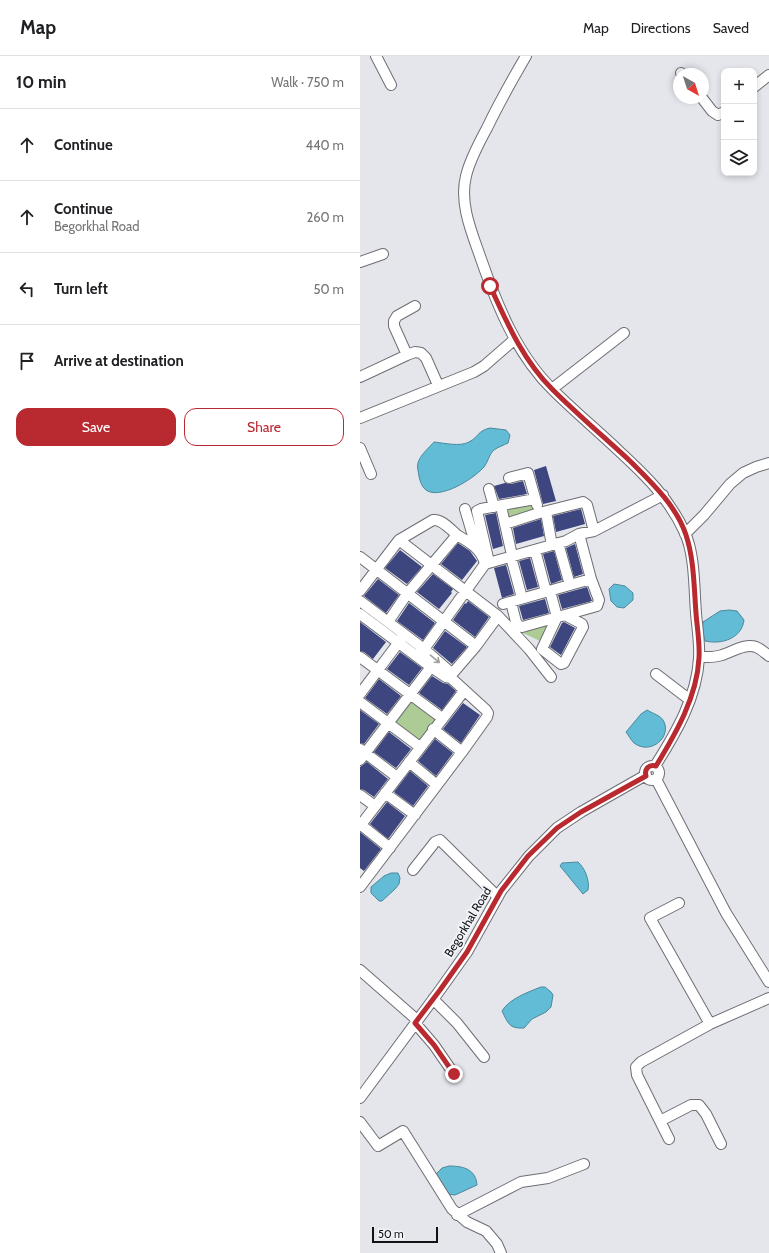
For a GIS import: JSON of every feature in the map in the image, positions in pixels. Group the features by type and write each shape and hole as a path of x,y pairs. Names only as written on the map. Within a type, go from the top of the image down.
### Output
{"street":[{"path":"376,56 391,85"},
{"path":"526,57 474,153 465,176 464,196 467,215 490,286 515,339 537,372 552,389 663,495 686,534 691,560 699,657 696,680 690,700 670,744 656,766"},
{"path":"757,85 769,75"},
{"path":"707,104 712,111 718,115 721,114"},
{"path":"360,262 383,254"},
{"path":"407,355 394,326 394,321 397,316 415,306"},
{"path":"552,389 624,332"},
{"path":"360,418 438,385 474,372 484,366 515,339"},
{"path":"360,377 415,352 421,353 426,358 438,385"},
{"path":"360,448 371,474"},
{"path":"686,534 730,484 743,473 769,463"},
{"path":"509,478 528,473 535,499 555,542 570,585"},
{"path":"489,489 505,524 522,598"},
{"path":"511,554 535,550 555,542 564,536 594,531 663,495"},
{"path":"486,560 477,514 479,509 535,499"},
{"path":"505,524 542,512 585,503 587,505 594,531"},
{"path":"465,509 476,546 486,560"},
{"path":"360,591 399,540 436,520 476,546"},
{"path":"388,622 407,594 457,535"},
{"path":"576,535 599,600 597,606 519,626 507,603 591,580"},
{"path":"399,540 498,616 529,649 551,677"},
{"path":"418,651 486,560 555,542"},
{"path":"535,550 548,591 561,616 583,626 563,664 542,649 561,616"},
{"path":"360,557 476,646"},
{"path":"362,610 388,622 399,637"},
{"path":"360,887 363,876 390,848 462,752 487,717 488,713 451,676 362,610"},
{"path":"418,651 431,667 446,677 451,676 498,616"},
{"path":"360,683 375,668 399,637"},
{"path":"699,657 720,656 749,646 755,646 769,656"},
{"path":"360,657 442,718"},
{"path":"397,777 362,754 431,667"},
{"path":"360,694 375,668"},
{"path":"656,674 690,700"},
{"path":"390,848 360,826 464,690"},
{"path":"360,702 420,747"},
{"path":"433,729 462,752"},
{"path":"408,762 437,785"},
{"path":"652,765 659,768 660,773 656,779 651,780 646,776 645,771 652,765"},
{"name":"Begorkhal Road","path":"360,1098 377,1077 467,952 501,891 528,856 557,828 581,812 646,776"},
{"path":"656,779 726,913 769,982"},
{"path":"385,793 414,815"},
{"path":"360,795 375,806"},
{"path":"413,870 435,842 440,840 498,897"},
{"path":"679,903 650,918 710,1024"},
{"path":"360,970 416,1022 454,1074"},
{"path":"669,1139 637,1075 636,1067 641,1062 710,1024 769,998"},
{"path":"433,999 457,1023 484,1057"},
{"path":"660,1120 691,1105 699,1105 706,1114 721,1144"},
{"path":"360,1122 378,1146 403,1131 452,1209 457,1215 467,1222 486,1231 497,1244 501,1253"},
{"path":"457,1215 521,1182 548,1178 584,1164"}],"green space":[{"path":"534,500 538,516 504,525 500,509"},
{"path":"555,622 544,643 521,632"},
{"path":"411,696 440,718 420,745 390,723"}],"water":[{"path":"490,428 506,430 510,435 508,443 494,450 485,466 478,473 456,487 448,490 432,492 424,488 419,478 418,462 422,455 434,442 452,444 465,443 472,440 480,432"},
{"path":"614,584 625,586 633,593 633,600 624,608 617,607 611,601 609,589"},
{"path":"720,611 737,611 744,620 739,631 735,636 724,641 705,641 702,630 703,622"},
{"path":"647,710 663,720 665,732 663,738 659,742 653,746 647,747 634,743 626,732 641,714"},
{"path":"578,862 585,871 588,879 588,890 583,894 560,866 562,863"},
{"path":"391,873 398,873 400,878 399,884 382,901 379,901 371,893 371,887 384,876"},
{"path":"541,987 545,987 553,995 551,1007 546,1012 532,1019 524,1028 512,1026 502,1011 509,1003 519,996"},
{"path":"449,1166 464,1168 471,1172 474,1175 477,1185 455,1195 447,1194 434,1176 442,1168"}],"building":[{"path":"546,466 556,501 543,504 534,470"},
{"path":"523,481 527,494 499,499 494,486"},
{"path":"581,509 585,524 556,532 553,516"},
{"path":"496,513 503,546 493,549 485,515"},
{"path":"541,519 544,536 516,544 513,528"},
{"path":"458,543 470,551 477,561 462,580 441,564"},
{"path":"575,544 583,574 574,577 566,548"},
{"path":"400,550 422,567 407,584 385,568"},
{"path":"554,551 562,580 551,584 543,554"},
{"path":"530,558 538,587 527,590 519,561"},
{"path":"506,565 514,594 502,598 494,568"},
{"path":"433,574 453,589 451,592 452,593 439,609 417,592"},
{"path":"378,579 399,595 386,613 364,596"},
{"path":"587,587 592,601 562,609 558,595"},
{"path":"545,599 549,613 523,620 519,606"},
{"path":"468,601 489,617 475,637 453,620"},
{"path":"409,603 435,623 423,640 397,621"},
{"path":"360,622 386,642 373,659 364,652 360,651"},
{"path":"564,622 575,628 561,655 550,647 562,623"},
{"path":"445,631 467,647 452,664 433,648"},
{"path":"400,652 422,668 409,685 387,669"},
{"path":"432,676 443,683 448,684 456,691 442,710 419,693"},
{"path":"379,679 401,696 387,714 365,698"},
{"path":"463,703 480,715 461,743 443,729"},
{"path":"360,710 379,724 364,744 360,743"},
{"path":"389,732 411,749 396,768 374,752"},
{"path":"435,739 453,753 436,776 418,761"},
{"path":"367,762 388,779 374,797 360,789 360,767"},
{"path":"410,771 428,786 413,806 394,792"},
{"path":"387,802 405,816 388,839 370,824"},
{"path":"360,832 381,849 364,871 360,868"}],"route":[{"path":"454,1074 434,1045 415,1023 467,952 501,891 528,856 557,828 581,812 646,776 645,771 648,767 652,765 656,766 670,744 694,691 699,657 694,587 686,534 663,495 623,455 552,389 537,372 515,339 490,286"}]}
